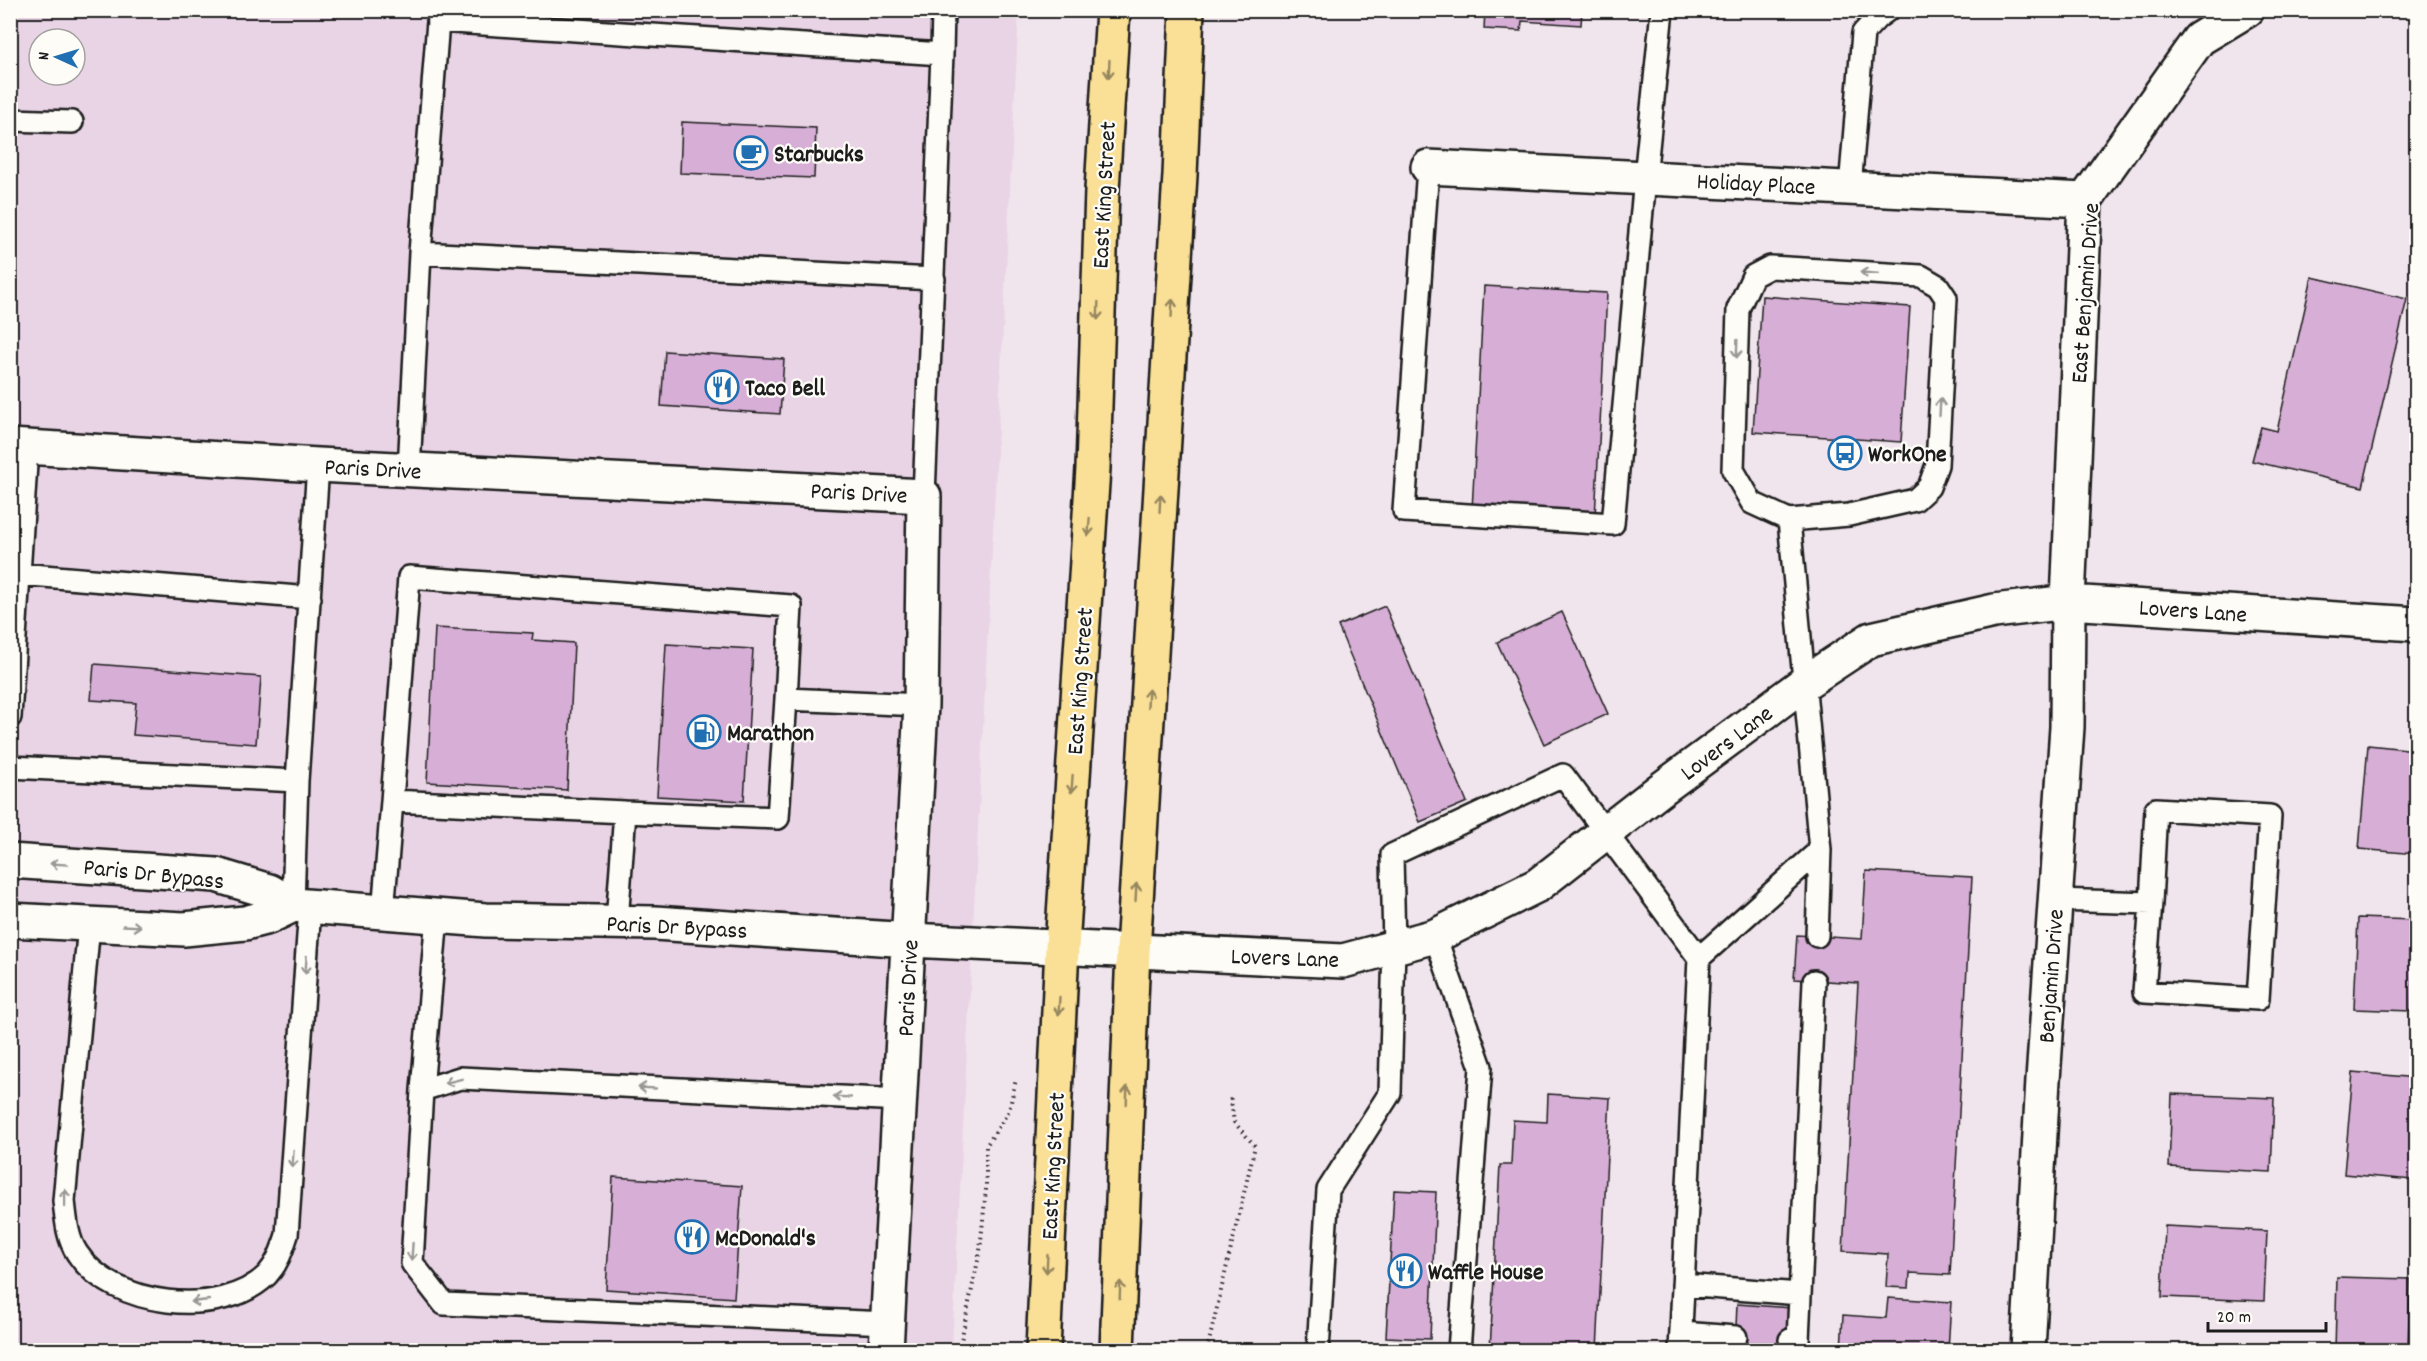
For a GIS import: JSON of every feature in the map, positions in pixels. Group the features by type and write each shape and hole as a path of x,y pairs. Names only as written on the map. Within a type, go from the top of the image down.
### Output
{"main road":[{"name":"East King Street","path":"1043,1350 1062,947 1093,468 1102,190 1113,10"},
{"path":"1117,1350 1133,951 1180,175 1187,10"}],"street":[{"name":"East Benjamin Drive","path":"2068,602 2085,200 2199,39 2247,10"},
{"name":"Holiday Place","path":"1428,167 2085,200"},
{"name":"Paris Drive","path":"19,447 409,470 924,496 921,705 887,1337"},
{"name":"Lovers Lane","path":"1062,947 1343,962 1435,936 1538,885 1803,684 1871,639 1994,611 2068,602 2416,624"},
{"name":"Benjamin Drive","path":"2028,1350 2067,727 2068,602"},
{"name":"Paris Dr Bypass","path":"10,861 216,876 269,891 302,906 383,913 486,920 617,922 1062,947"},
{"name":"Paris Dr Bypass","path":"10,920 183,929 216,928 267,917 302,906"}],"lane":[{"path":"924,496 943,10"},
{"path":"1428,167 1404,511 1613,524 1662,10"},
{"path":"1850,188 1863,33 1888,10"},
{"path":"409,470 420,253 440,16 942,54"},
{"path":"10,120 72,122"},
{"path":"420,253 934,279"},
{"path":"1770,267 1921,276 1938,286 1946,298 1937,465 1929,487 1915,500 1849,515 1789,520 1752,503 1733,470 1738,309 1753,276 1770,267"},
{"path":"10,717 19,574 19,447"},
{"path":"89,924 64,1201 67,1231 77,1254 96,1272 120,1288 157,1300 193,1303 222,1299 245,1290 265,1277 278,1263 287,1235 302,906 297,781 318,465"},
{"path":"1789,520 1820,850 1816,936"},
{"path":"19,574 310,598"},
{"path":"383,913 409,577 791,606 778,818 392,801"},
{"path":"786,699 921,705"},
{"path":"10,767 297,781"},
{"path":"1318,1350 1328,1190 1390,1092 1394,947 1392,855 1563,775 1699,958 1681,1342 1736,1336"},
{"path":"2156,809 2270,816 2258,999 2145,992 2151,903 2156,809"},
{"path":"617,922 625,812"},
{"path":"1699,958 1820,850"},
{"path":"2055,900 2151,903"},
{"path":"437,916 422,1090 412,1263 444,1304 887,1337"},
{"path":"1435,936 1481,1067 1460,1350"},
{"path":"1790,1340 1798,1341 1814,981"},
{"path":"422,1090 460,1078 901,1100"},
{"path":"1683,1285 1800,1294"}],"path":[{"path":"959,1350 980,1251 986,1189 986,1146 1009,1111 1017,1076"},
{"path":"1207,1350 1255,1146 1234,1122 1230,1095"}],"shaded area":[{"path":"10,11 1019,11 952,1350 11,1350"}],"building":[{"path":"1485,10 1582,10 1581,25 1522,21 1521,31 1484,29"},
{"path":"682,122 816,128 814,178 680,173"},
{"path":"2312,277 2407,299 2363,487 2252,461 2261,427 2277,431"},
{"path":"1484,286 1607,293 1595,517 1472,510"},
{"path":"1762,296 1910,307 1901,442 1753,432"},
{"path":"665,351 784,359 780,414 661,406"},
{"path":"1385,606 1467,802 1420,822 1338,626"},
{"path":"1562,612 1608,714 1544,744 1497,642"},
{"path":"435,628 533,633 532,640 574,643 567,790 427,782"},
{"path":"666,644 753,649 744,801 657,796"},
{"path":"94,664 261,677 256,744 133,735 136,703 91,700"},
{"path":"2368,745 2416,750 2416,854 2359,849"},
{"path":"1866,871 1972,877 1950,1275 1910,1273 1909,1288 1886,1287 1888,1254 1843,1251 1858,983 1794,979 1797,935 1862,939"},
{"path":"2358,918 2415,920 2412,1011 2354,1009"},
{"path":"2353,1072 2416,1078 2416,1144 2413,1180 2344,1174"},
{"path":"1548,1094 1610,1098 1597,1350 1490,1350 1500,1165 1511,1165 1513,1120 1547,1122"},
{"path":"2172,1094 2274,1098 2271,1172 2169,1167"},
{"path":"613,1177 742,1186 734,1298 606,1289"},
{"path":"1394,1190 1436,1192 1430,1339 1386,1337"},
{"path":"2165,1226 2267,1231 2264,1301 2162,1297"},
{"path":"2337,1277 2410,1279 2408,1350 2335,1350"},
{"path":"1888,1298 1951,1302 1948,1350 1841,1350 1843,1315 1886,1318"},
{"path":"1737,1304 1792,1308 1790,1350 1735,1350"}],"place":[{"name":"Starbucks","path":"751,153"},
{"name":"Taco Bell","path":"722,387"},
{"name":"WorkOne","path":"1845,453"},
{"name":"Marathon","path":"704,732"},
{"name":"McDonald's","path":"692,1237"},
{"name":"Waffle House","path":"1405,1271"}]}
